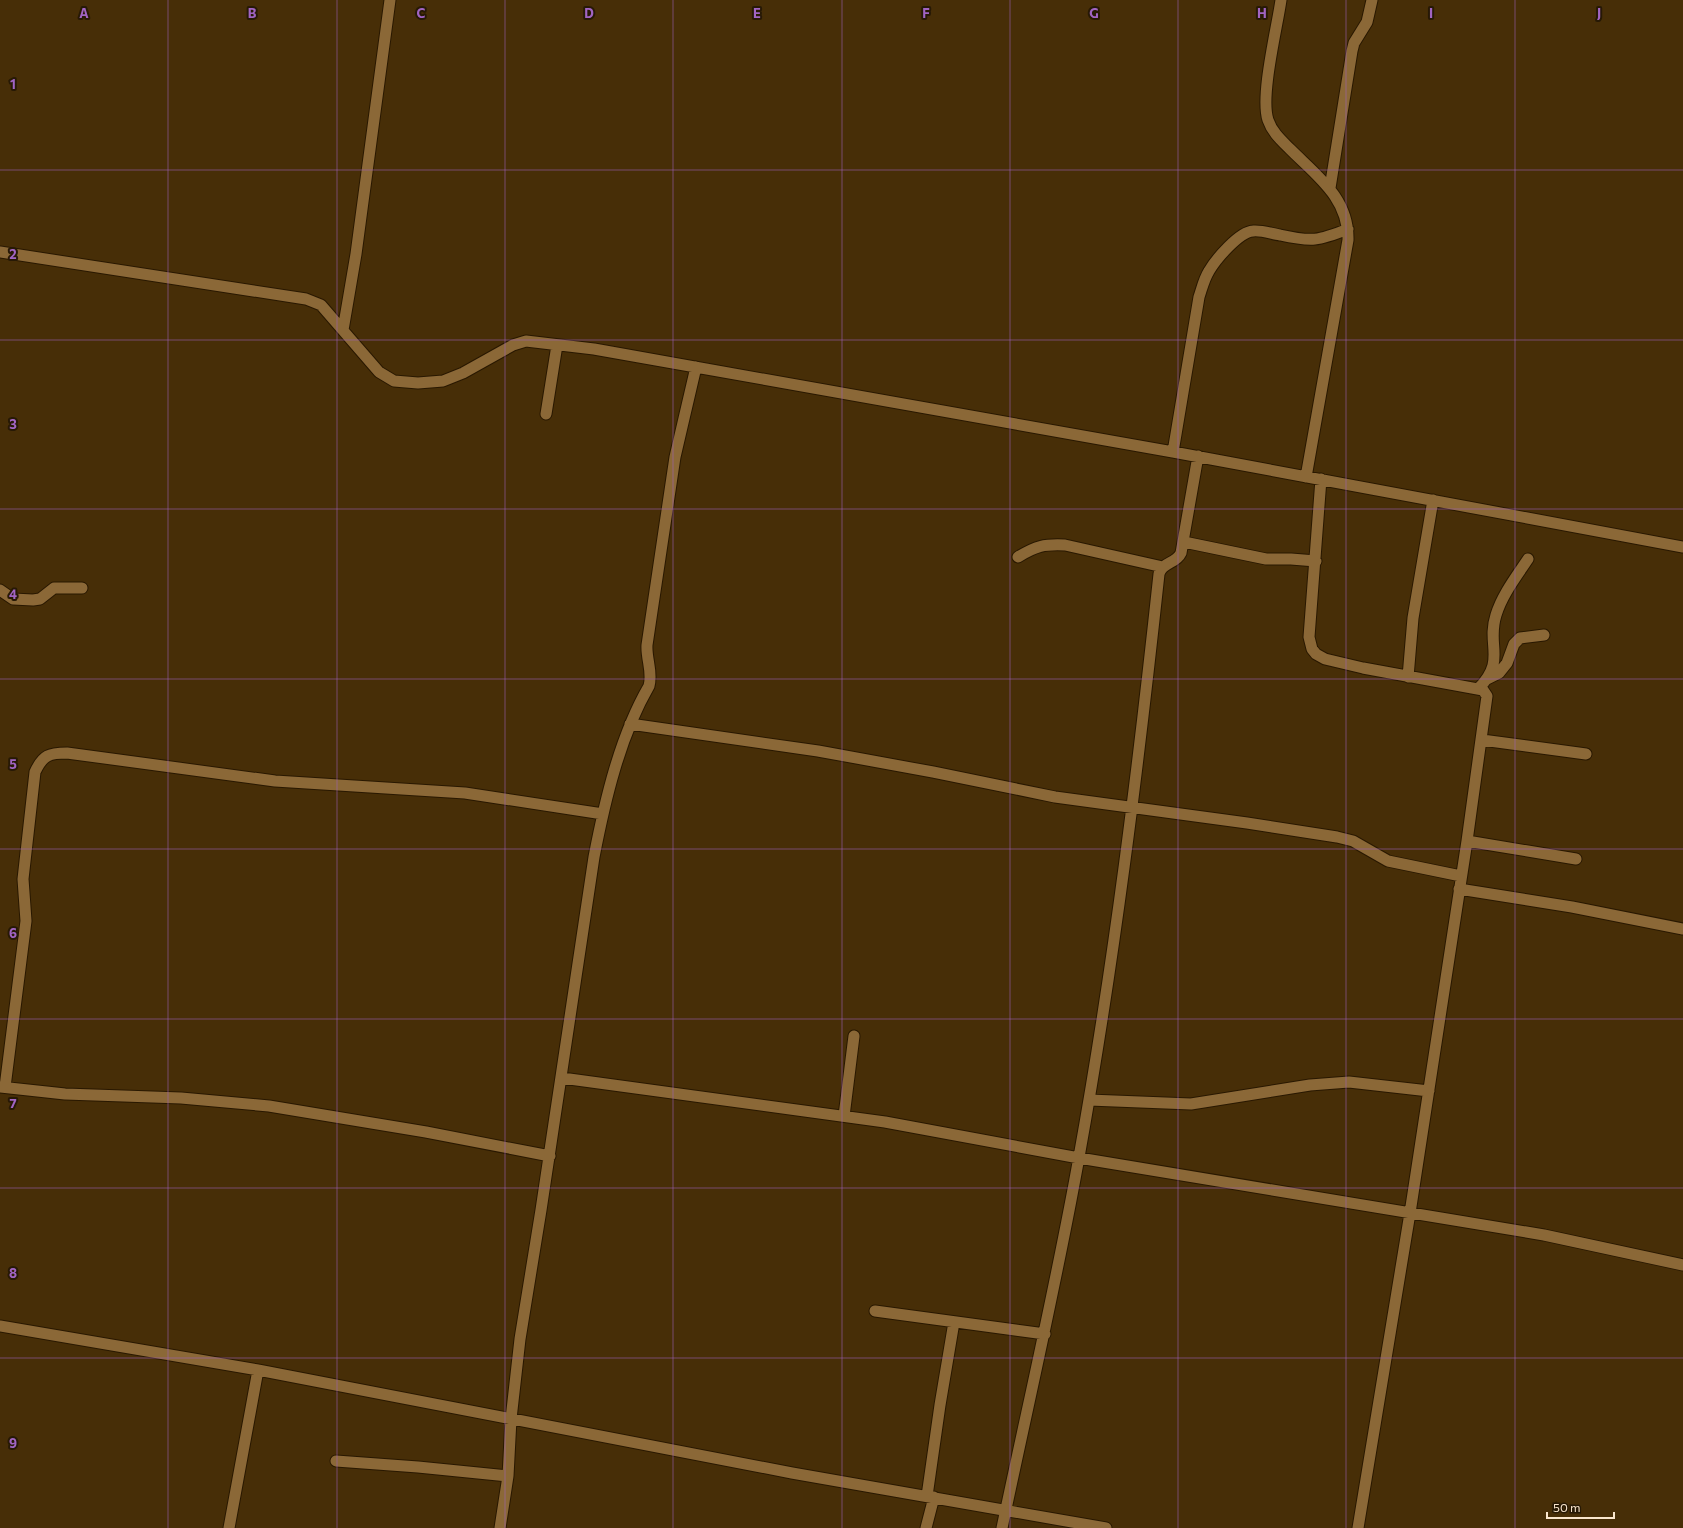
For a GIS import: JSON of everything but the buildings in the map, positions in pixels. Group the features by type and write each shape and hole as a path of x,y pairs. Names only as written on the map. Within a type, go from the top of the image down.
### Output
{"street":[{"path":"343,330 356,254 390,0"},
{"path":"1281,0 1266,92 1267,117 1272,129 1278,137 1330,188 1344,212 1348,229 1333,331 1306,477"},
{"path":"1330,188 1354,42 1367,22 1372,0"},
{"path":"1173,452 1199,297 1204,282 1214,263 1238,237 1248,232 1261,231 1310,240 1327,238 1348,229"},
{"path":"0,252 306,298 321,305 379,372 394,381 409,383 443,381 521,342 535,341 594,349 1198,456 1683,546"},
{"path":"546,414 557,345"},
{"path":"500,1528 508,1476 520,1339 562,1078 594,857 603,814 630,724 651,680 647,659 647,645 675,457 696,367"},
{"path":"1002,1528 1053,1298 1089,1100 1108,983 1133,808 1159,574 1162,567 1180,557 1184,542 1198,456"},
{"path":"1321,479 1316,561 1309,637 1312,649 1316,654 1325,659 1408,677 1483,690 1487,696 1467,841 1410,1213 1358,1528"},
{"path":"1408,677 1413,618 1432,500"},
{"path":"1184,542 1266,559 1316,561"},
{"path":"1018,557 1036,547 1048,544 1059,544 1162,567"},
{"path":"1488,679 1494,667 1493,630 1496,615 1507,591 1528,559"},
{"path":"0,590 13,599 33,600 40,599 54,588 82,588"},
{"path":"1478,689 1488,679 1499,673 1507,664 1514,644 1520,638 1544,635"},
{"path":"630,724 818,751 1058,797 1345,838 1363,846 1388,861 1461,876"},
{"path":"1482,740 1586,754"},
{"path":"550,1156 426,1132 269,1106 181,1098 65,1094 3,1087 24,942 26,921 23,879 34,776 40,761 47,756 55,753 67,753 306,784 465,793 603,814"},
{"path":"1467,841 1576,859"},
{"path":"1459,889 1572,907 1683,929"},
{"path":"844,1116 854,1036"},
{"path":"562,1078 888,1122 1079,1158 1544,1235 1683,1265"},
{"path":"1089,1100 1191,1104 1310,1085 1349,1082 1428,1091"},
{"path":"876,1311 1044,1334"},
{"path":"926,1528 931,1497 940,1405 954,1322"},
{"path":"0,1326 258,1370 792,1473 1006,1510 1086,1526 1106,1528"},
{"path":"229,1528 258,1370"},
{"path":"336,1461 508,1476"}]}
